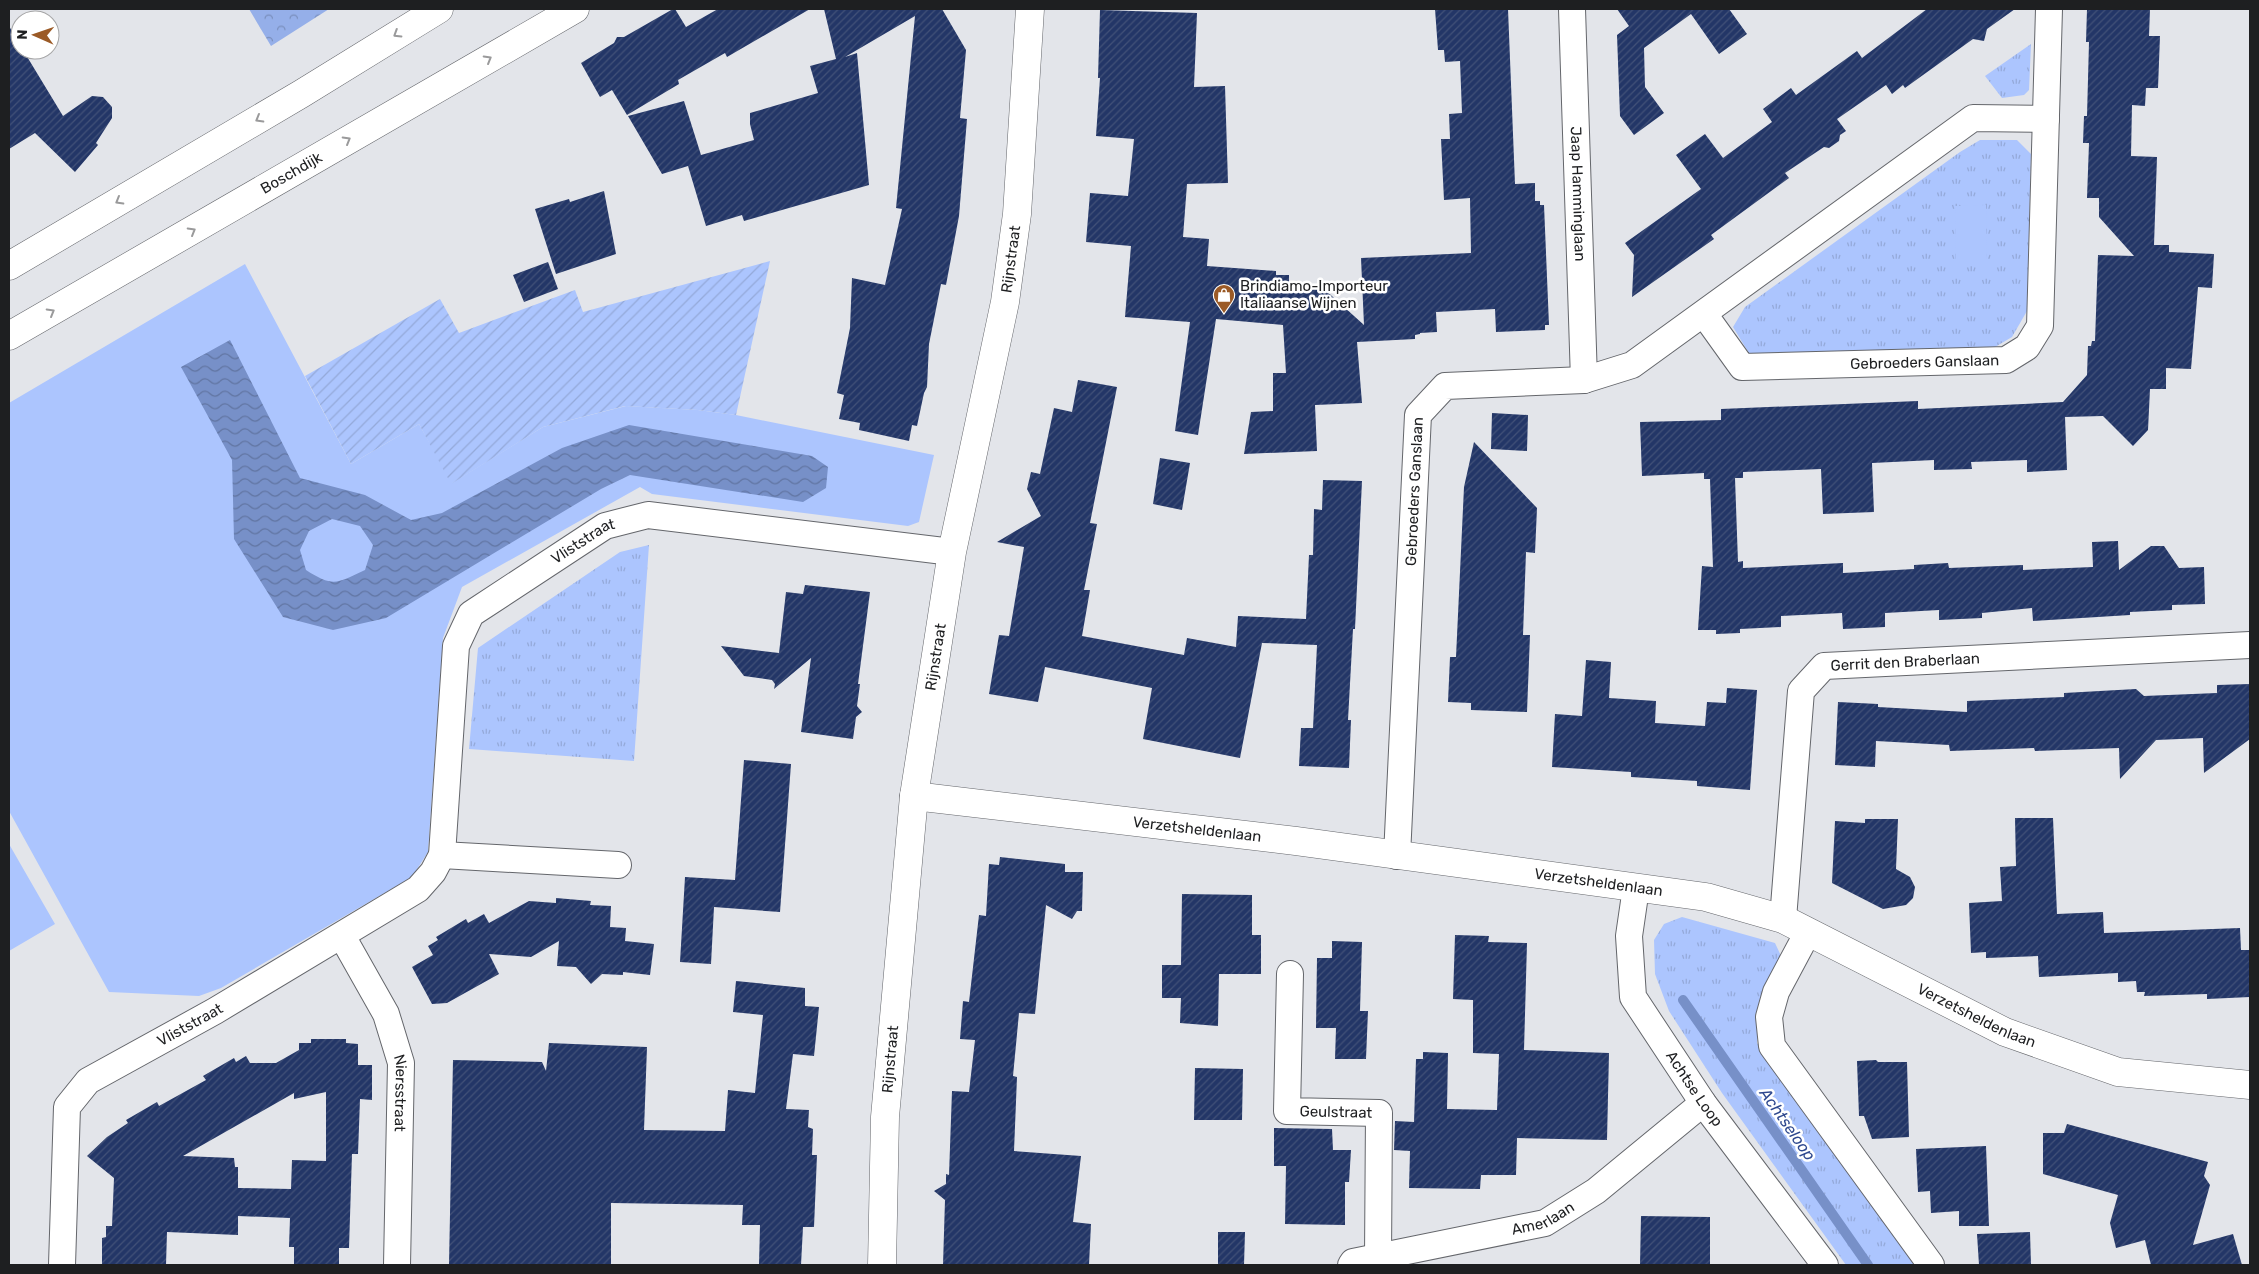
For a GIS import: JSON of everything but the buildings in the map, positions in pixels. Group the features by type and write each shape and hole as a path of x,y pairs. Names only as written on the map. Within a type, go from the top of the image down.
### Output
{"street":[{"path":"9,266 301,94 439,9"},
{"name":"Boschdijk","path":"9,336 575,9"},
{"name":"Rijnstraat","path":"1019,9 1028,52"},
{"name":"Rijnstraat","path":"882,1265 885,1117 914,796 952,552 1005,302 1017,214 1030,9"},
{"name":"Jaap Hamminglaan","path":"1572,9 1584,380"},
{"name":"Gebroeders Ganslaan","path":"1704,314 1742,367 2006,360 2027,347 2040,326 2049,9"},
{"name":"Gebroeders Ganslaan","path":"1397,856 1418,415 1445,386 1584,380 1632,364 1704,314 1973,118 2046,119"},
{"name":"Vliststraat","path":"62,1265 68,1107 88,1081 215,1011 342,936 418,889 433,872 442,855 456,646 471,614 605,526 648,515 952,552"},
{"name":"Gerrit den Braberlaan","path":"1783,919 1801,690 1824,666 2250,645"},
{"name":"Verzetsheldenlaan","path":"914,796 1286,840 1706,897 1783,919 2005,1032 2118,1072 2249,1089"},
{"path":"442,855 618,865"},
{"name":"Achtse Loop","path":"1636,888 1629,936 1633,997 1703,1103 1825,1265"},
{"path":"1808,932 1776,992 1769,1017 1772,1046 1931,1265"},
{"name":"Niersstraat","path":"342,936 386,1014 401,1063 397,1265"},
{"name":"Geulstraat","path":"1290,974 1287,1111 1379,1113 1378,1257"},
{"name":"Amerlaan","path":"1351,1265 1353,1262 1545,1223 1596,1191 1703,1103"}],"green space":[{"path":"249,9 329,9 271,46"},
{"path":"2031,44 2029,90 2024,95 2002,98 1985,76"},
{"path":"1980,140 2017,140 2031,154 2027,311 2012,337 1990,350 1750,355 1733,327 1745,307 1960,152"},
{"path":"1986,205 1987,260 1956,260 1955,206"},
{"path":"770,261 736,415 698,410 625,406 543,427 451,484 419,424 351,464 305,376 440,299 459,333 575,290 583,312"},
{"path":"245,264 351,464 419,424 452,483 543,427 626,406 698,410 736,415 934,455 919,522 908,526 652,494 640,487 462,587 443,638 428,852 412,877 221,988 199,996 109,992 9,811 9,403"},
{"path":"649,545 634,761 469,749 478,648 620,552"},
{"path":"9,844 55,924 9,951"},
{"path":"1682,917 1775,943 1782,958 1758,1014 1757,1043 1917,1265 1846,1265 1722,1093 1669,1011 1655,974 1654,940 1664,924"}],"water":[{"path":"230,340 300,478 365,495 411,520 442,513 562,448 629,425 812,456 828,467 826,488 803,502 630,475 601,489 386,618 333,630 283,617 234,539 232,460 181,367","holes":["332,519 360,526 373,545 365,570 336,582 315,576 306,570 300,550 309,531"]}],"waterway":[{"name":"Achtseloop","path":"1683,1000 1868,1265"}],"place":[{"name":"Brindiamo-Importeur Italiaanse Wijnen","path":"1224,314"}]}
